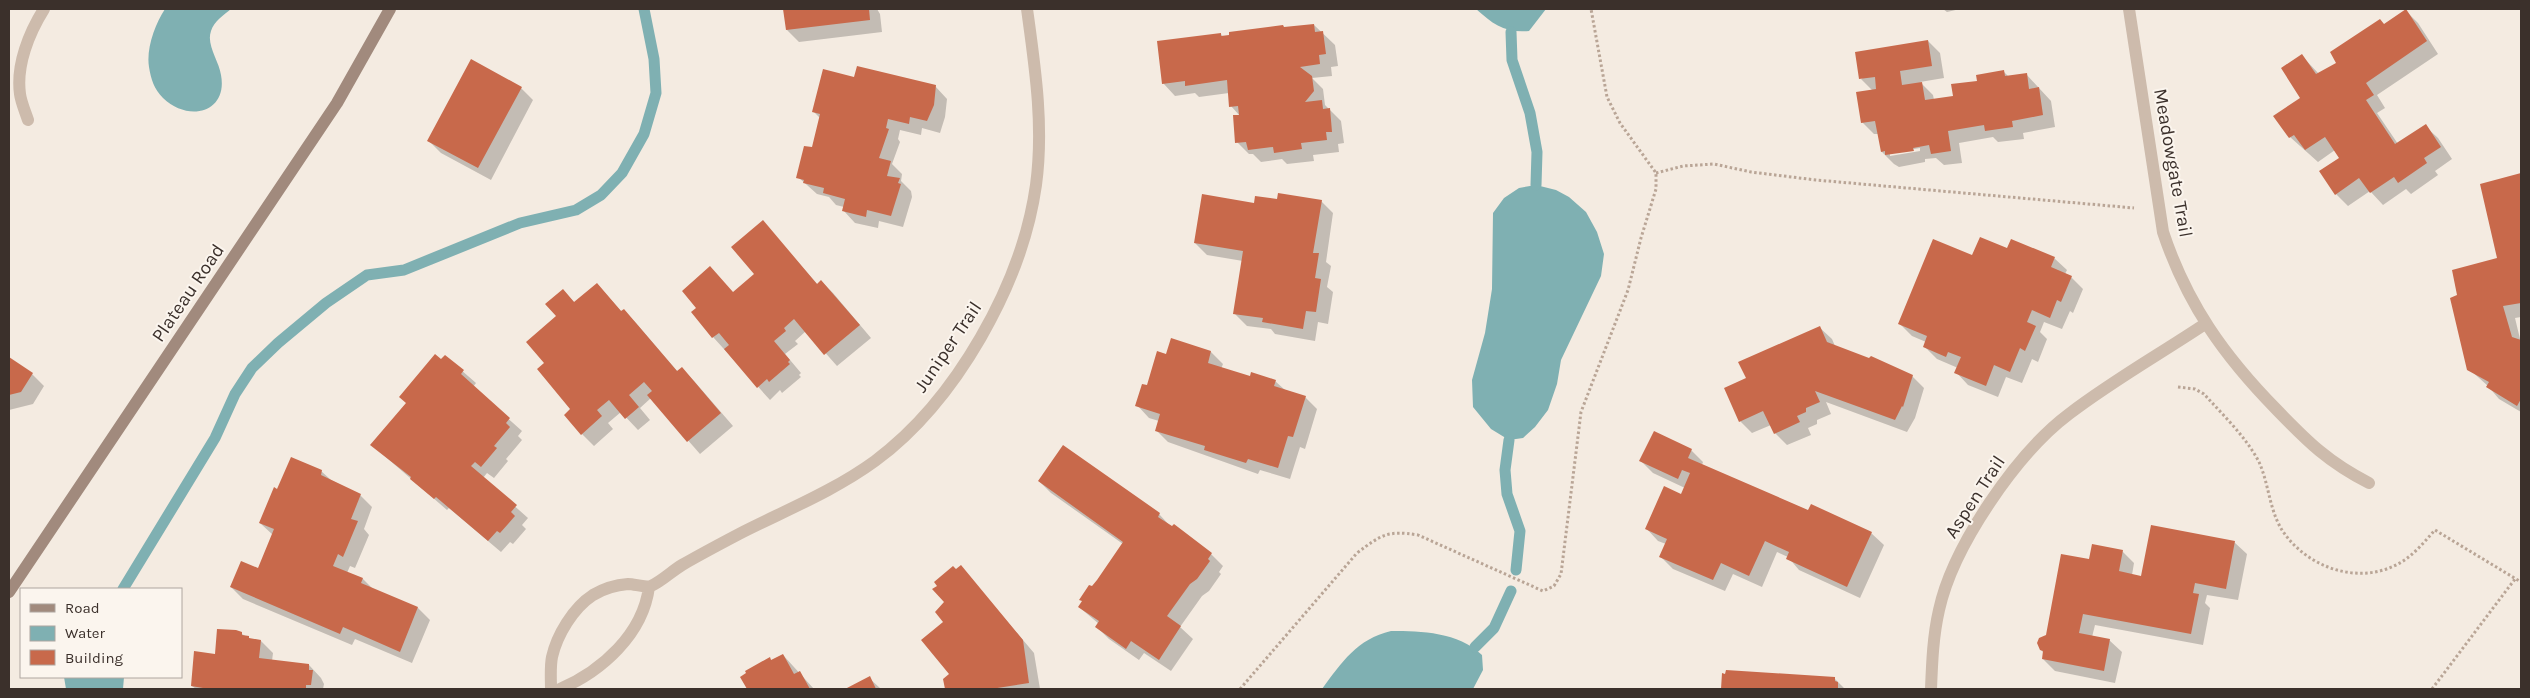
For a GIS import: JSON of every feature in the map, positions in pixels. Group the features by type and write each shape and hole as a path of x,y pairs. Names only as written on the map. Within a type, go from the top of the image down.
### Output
{"street":[{"path":"28,120 20,94 20,73 26,46 44,9"},
{"name":"Plateau Road","path":"9,592 337,103 390,9"},
{"name":"Juniper Trail","path":"649,587 708,550 816,496 875,461 902,438 920,419 964,364 1012,278 1027,228 1036,184 1038,93 1027,9"},
{"name":"Meadowgate Trail","path":"2129,9 2159,211 2163,232 2174,266 2205,324 2249,382 2307,442 2339,468 2369,483"},
{"name":"Aspen Trail","path":"1931,689 1932,651 1939,608 1956,564 1981,517 2010,472 2068,414 2205,324"},
{"path":"551,689 552,658 560,636 575,613 591,596 608,587 628,584 649,587 647,603 634,629 613,654 593,672 560,689"}],"path":[{"path":"1240,689 1357,553 1378,538 1397,532 1418,535 1543,591 1554,586 1561,574 1580,412 1628,290 1656,189 1656,173 1620,123 1607,97 1590,9"},
{"path":"1656,173 1683,166 1714,164 1750,172 1816,180 2159,211"},
{"path":"2178,387 2196,389 2204,394 2244,441 2259,463 2272,508 2282,530 2297,548 2312,560 2329,569 2355,573 2387,568 2405,560 2435,530 2521,582"},
{"path":"2432,689 2515,579"}],"water":[{"path":"165,9 231,9 212,27 210,42 220,70 222,88 219,98 213,105 204,110 184,110 173,106 160,95 153,84 148,60 150,45 155,29"},
{"path":"1476,9 1546,9 1529,31 1513,31 1500,27"},
{"path":"1536,185 1556,190 1569,197 1586,212 1597,232 1604,254 1601,276 1561,360 1557,384 1548,410 1535,427 1523,438 1509,440 1491,429 1473,407 1472,380 1485,333 1492,289 1493,213 1504,198 1519,188"},
{"path":"1391,631 1439,634 1451,637 1472,647 1482,655 1483,670 1473,689 1322,689 1351,653 1369,640"},
{"path":"64,678 124,678 123,689 66,689"}],"building":[{"path":"783,9 869,9 870,20 786,30"},
{"path":"2406,9 2427,41 2366,83 2374,95 2366,100 2395,144 2426,124 2441,147 2424,158 2427,163 2398,183 2394,177 2370,193 2359,178 2335,195 2319,171 2339,158 2325,137 2305,150 2294,135 2289,138 2273,116 2300,98 2281,68 2302,54 2316,74 2336,63 2330,52 2380,19 2384,24"},
{"path":"1314,24 1315,32 1323,31 1326,54 1319,55 1320,64 1300,67 1312,76 1314,91 1305,102 1322,100 1323,109 1330,108 1332,132 1326,132 1327,140 1301,143 1302,149 1274,153 1273,147 1248,150 1246,142 1235,143 1233,115 1239,115 1238,106 1229,107 1227,80 1185,86 1185,81 1162,84 1157,41 1221,33 1221,36 1229,35 1229,32 1283,25 1284,27"},
{"path":"1928,40 1932,66 1900,71 1902,85 1922,82 1925,100 1953,96 1951,84 1977,81 1976,75 2004,70 2005,76 2027,73 2029,89 2039,87 2043,115 2012,121 2013,127 1985,131 1984,125 1948,131 1951,151 1931,154 1929,145 1913,148 1914,151 1885,155 1885,151 1881,152 1875,121 1861,123 1856,92 1876,89 1875,77 1859,79 1855,52"},
{"path":"471,59 522,87 478,168 427,141"},
{"path":"857,66 936,85 934,105 927,121 910,117 909,124 888,119 886,128 889,129 879,158 891,161 887,176 900,178 898,183 901,184 891,216 867,210 866,217 842,211 845,199 823,193 824,188 803,183 804,180 796,178 804,146 812,147 820,114 812,112 823,69 854,77"},
{"path":"2521,173 2521,303 2503,306 2512,337 2521,340 2521,399 2517,406 2486,387 2489,382 2467,370 2450,298 2457,295 2452,270 2497,258 2480,184"},
{"path":"1278,193 1322,200 1313,253 1319,253 1315,278 1321,279 1316,312 1306,311 1303,329 1262,322 1263,318 1233,314 1243,251 1194,243 1202,194 1254,203 1255,196 1277,199"},
{"path":"763,220 817,284 821,280 860,325 824,355 794,319 784,328 786,331 774,341 790,360 788,362 790,364 769,382 767,379 757,388 724,349 729,345 719,333 712,338 691,312 696,308 682,291 710,266 733,292 754,274 731,247"},
{"path":"1980,237 2007,248 2011,239 2055,257 2051,267 2072,276 2061,302 2057,300 2050,318 2032,310 2027,322 2036,326 2025,351 2020,348 2010,372 1994,365 1986,386 1954,373 1961,357 1948,352 1946,357 1923,347 1927,336 1898,324 1933,239 1972,255"},
{"path":"597,283 621,311 624,309 677,371 682,367 721,413 687,442 647,395 652,391 644,382 629,395 639,407 625,419 609,400 597,410 602,416 581,435 564,415 570,409 537,369 544,363 526,342 556,316 545,304 563,289 574,302"},
{"path":"1820,326 1827,342 1869,358 1871,356 1913,375 1903,407 1895,420 1815,391 1820,402 1806,408 1806,412 1797,416 1800,422 1774,434 1763,411 1739,422 1724,388 1746,378 1738,362"},
{"path":"1171,338 1211,351 1208,363 1250,376 1251,372 1276,380 1274,386 1306,396 1293,437 1288,436 1278,468 1248,459 1246,463 1204,450 1205,446 1155,431 1160,414 1135,406 1142,384 1147,385 1157,351 1166,354"},
{"path":"435,354 441,359 445,355 464,370 461,374 510,418 506,423 510,427 494,446 497,448 481,467 475,462 471,466 517,505 511,512 515,516 500,533 497,531 488,541 370,445 406,403 399,397"},
{"path":"9,357 33,373 21,392 9,395"},
{"path":"1654,431 1692,449 1688,458 1808,510 1811,504 1872,532 1847,587 1786,559 1789,552 1765,541 1749,576 1721,563 1713,580 1659,557 1667,539 1645,529 1664,486 1681,494 1690,473 1682,470 1678,479 1639,461"},
{"path":"1063,445 1160,513 1158,517 1172,526 1174,524 1212,553 1208,559 1210,561 1197,579 1190,584 1167,616 1181,626 1159,660 1131,641 1126,649 1095,627 1099,621 1078,607 1082,601 1079,600 1089,585 1092,586 1097,580 1123,542 1038,481"},
{"path":"291,457 322,470 321,475 361,494 351,519 358,521 343,557 338,554 333,566 363,578 361,583 418,607 400,652 343,627 340,634 230,587 241,561 258,568 274,529 259,523 274,487 277,489"},
{"path":"2151,525 2235,541 2226,589 2195,583 2193,593 2199,594 2191,634 2083,614 2079,633 2110,639 2104,671 2042,659 2043,651 2040,650 2037,643 2039,638 2046,635 2061,554 2089,559 2092,544 2123,550 2119,571 2141,576"},
{"path":"961,565 1023,640 1029,683 991,689 945,689 943,679 949,674 921,640 943,622 935,612 944,602 932,589 937,586 934,582 953,566 956,569"},
{"path":"217,629 236,630 242,632 242,635 249,636 249,638 261,640 259,658 309,664 309,670 313,670 311,685 306,685 306,689 209,689 191,686 194,651 215,654"},
{"path":"783,654 794,674 800,671 810,689 747,689 740,677 746,673 745,671 770,657 771,660"},
{"path":"1726,670 1835,677 1835,681 1838,682 1838,689 1721,689 1722,673 1725,674"},
{"path":"870,676 876,689 845,689"}],"waterway":[{"path":"124,588 215,438 235,394 252,368 278,343 326,303 367,275 404,270 520,223 576,210 601,195 622,173 644,134 656,93 654,59 644,9"},
{"path":"1511,32 1512,60 1530,113 1537,152 1536,185"},
{"path":"1509,440 1505,470 1507,494 1520,531 1516,570"},
{"path":"1475,647 1494,628 1511,591"}]}
